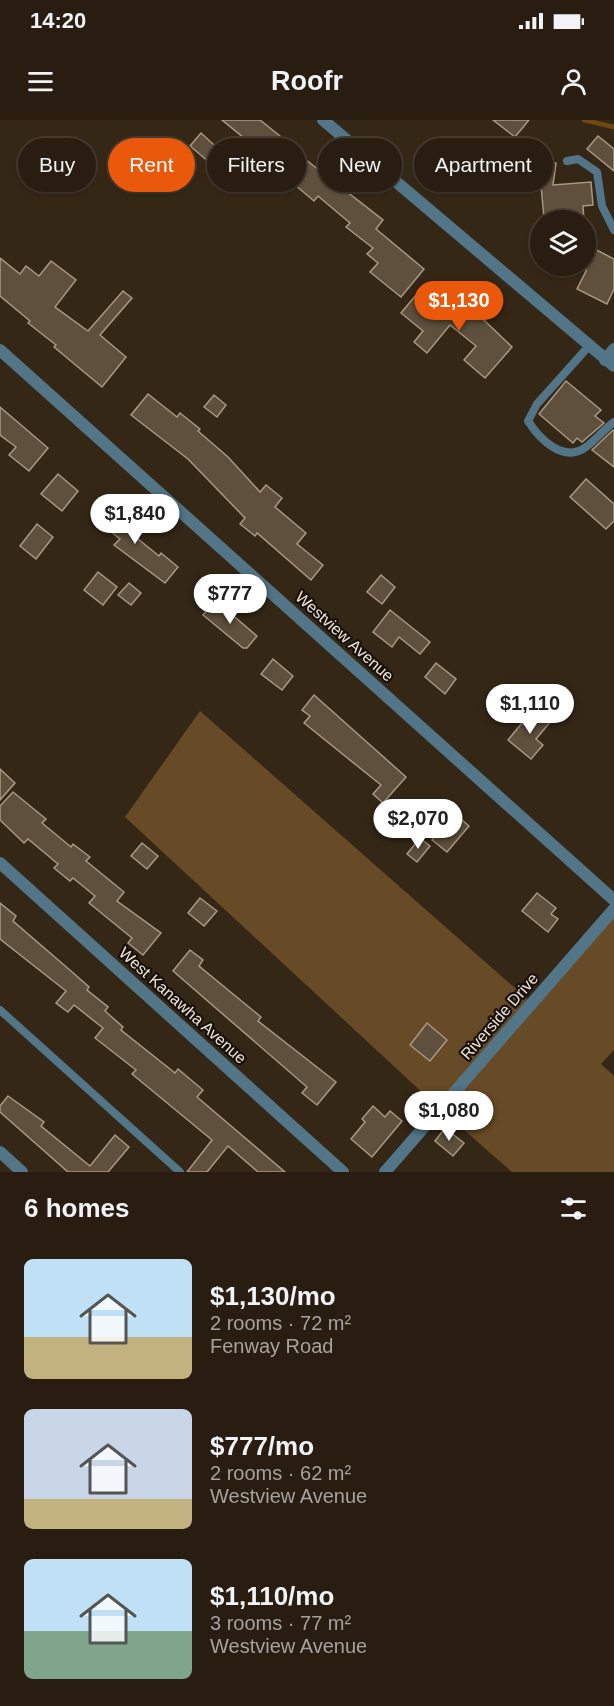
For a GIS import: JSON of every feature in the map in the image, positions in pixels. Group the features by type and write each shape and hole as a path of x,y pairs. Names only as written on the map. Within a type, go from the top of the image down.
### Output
{"street":[{"path":"323,120 609,363 614,349"},
{"name":"Westview Avenue","path":"0,350 614,900"},
{"name":"West Kanawha Avenue","path":"0,863 344,1172"},
{"name":"Riverside Drive","path":"385,1172 614,909"},
{"path":"0,1152 22,1172"}],"lane":[{"path":"567,161 578,159 597,172 602,206 614,230"},
{"path":"589,346 537,404 528,421 538,437 552,447 570,452 584,449 614,422"},
{"path":"0,1010 180,1172"}],"shaded area":[{"path":"200,711 532,1003 614,909 614,1050 601,1064 614,1076 614,1172 512,1172 440,1109 125,817"}],"building":[{"path":"222,120 260,120 280,136 278,138 244,138"},
{"path":"493,120 529,120 515,137"},
{"path":"201,133 207,139 207,160 195,150 195,140"},
{"path":"598,136 614,149 614,171 587,149"},
{"path":"306,160 318,169 318,192 347,192 383,220 376,229 424,269 401,297 370,272 378,263 367,254 373,248 346,227 350,223 318,196 314,201 303,192 306,192"},
{"path":"553,162 556,163 553,185"},
{"path":"591,182 593,205 583,206 583,210 543,210 542,192 553,192 553,185"},
{"path":"596,250 614,259 614,289 607,304 577,289 584,276 596,276"},
{"path":"0,258 20,274 26,266 39,276 51,261 76,280 55,307 88,331 123,291 132,298 100,335 126,357 102,387 54,347 56,345 28,323 30,321 0,296"},
{"path":"416,295 443,318 460,297 512,347 485,378 464,360 476,346 450,325 427,353 414,342 423,331 401,313"},
{"path":"566,381 601,410 595,416 604,423 582,442 577,438 573,443 539,414"},
{"path":"148,394 177,417 180,413 200,429 198,431 228,457 260,492 266,485 282,498 275,507 306,533 297,544 323,565 311,580 257,533 255,536 240,524 245,518 188,459 131,415"},
{"path":"214,395 226,405 217,417 204,407"},
{"path":"0,407 48,448 29,471 9,455 16,447 0,435"},
{"path":"614,431 614,467 592,450"},
{"path":"58,474 78,491 62,511 41,494"},
{"path":"586,479 614,504 614,521 606,529 570,497"},
{"path":"105,502 122,516 117,522 159,556 161,553 178,567 165,583 114,545 120,539 93,517"},
{"path":"37,524 53,537 36,559 20,546"},
{"path":"98,572 117,587 103,605 84,590"},
{"path":"381,575 395,587 382,604 367,592"},
{"path":"129,583 141,593 131,605 118,595"},
{"path":"215,600 257,636 247,648 243,648 203,615"},
{"path":"390,610 430,642 420,654 399,637 392,647 373,632"},
{"path":"273,659 293,676 282,690 261,674"},
{"path":"436,663 456,679 445,694 425,677"},
{"path":"314,695 406,777 383,803 373,794 381,785 304,723 310,716 302,710"},
{"path":"540,711 551,721 536,739 543,745 531,759 508,740 522,723 527,726"},
{"path":"0,769 15,783 0,800"},
{"path":"13,792 46,819 42,823 71,847 73,844 90,857 86,861 124,892 117,901 161,933 143,955 128,943 132,938 89,903 95,896 73,878 70,881 54,868 58,864 28,839 24,843 0,820 0,806"},
{"path":"454,813 469,826 447,852 432,840"},
{"path":"420,838 430,846 417,862 407,854"},
{"path":"142,843 158,856 147,869 131,856"},
{"path":"537,893 556,908 551,914 558,919 548,932 522,911"},
{"path":"200,898 217,911 204,926 188,913"},
{"path":"0,903 16,916 13,921 89,987 87,990 108,1007 105,1011 123,1027 121,1030 175,1073 178,1069 203,1090 197,1097 285,1172 258,1172 228,1146 207,1172 187,1172 212,1140 132,1074 136,1070 95,1038 103,1028 74,1005 68,1012 56,1003 66,991 0,939"},
{"path":"190,950 203,960 199,966 261,1017 258,1021 336,1082 317,1105 302,1093 307,1087 173,971"},
{"path":"427,1023 447,1040 430,1061 410,1045"},
{"path":"8,1096 44,1122 41,1126 90,1166 115,1135 129,1147 108,1172 68,1172 0,1112 0,1106"},
{"path":"373,1106 385,1117 390,1111 402,1121 372,1157 351,1139 365,1122 362,1119"},
{"path":"445,1128 464,1143 453,1156 435,1141"}],"waterway":[{"path":"584,120 614,127"}]}
